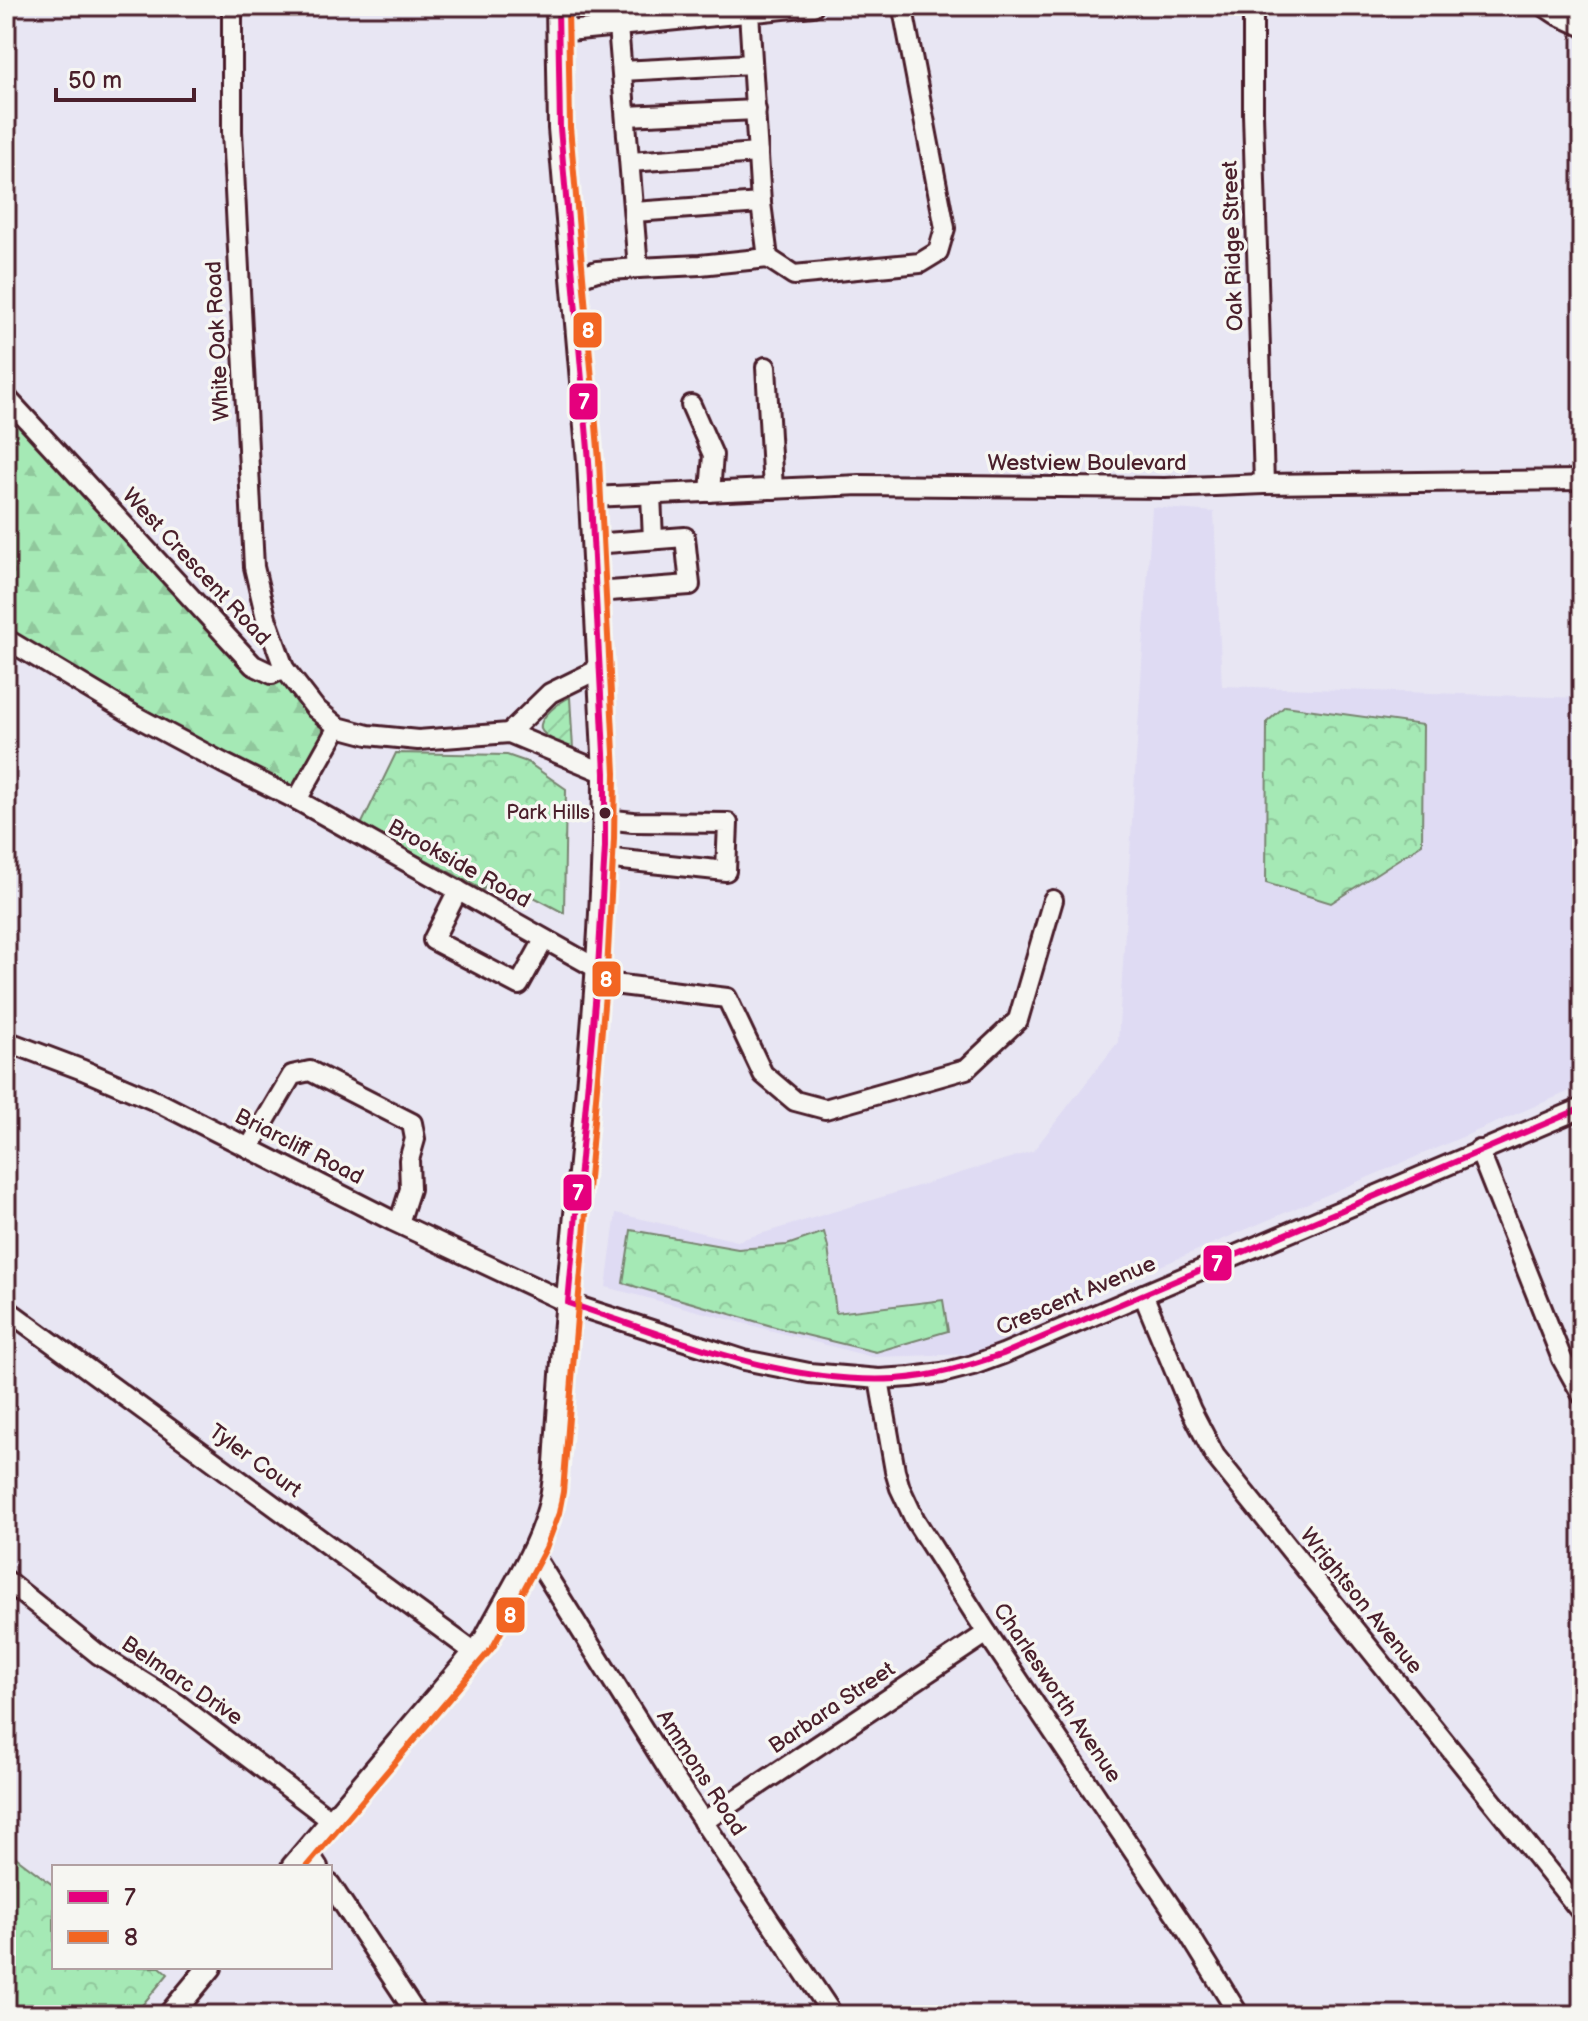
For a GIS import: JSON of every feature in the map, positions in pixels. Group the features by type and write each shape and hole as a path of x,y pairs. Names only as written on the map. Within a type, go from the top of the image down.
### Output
{"main road":[{"path":"306,1861 332,1821 485,1641 533,1554 554,1490 597,976 605,819 591,497 560,128 558,6"},
{"path":"170,2015 208,1969"}],"street":[{"name":"White Oak Road","path":"232,6 232,131 254,567 266,618 284,668"},
{"path":"558,32 813,6"},
{"path":"573,279 597,271 768,258 794,275 920,263 938,252 945,228 903,9 899,6"},
{"name":"Oak Ridge Street","path":"1253,6 1253,114 1264,484"},
{"path":"1544,6 1582,26"},
{"path":"749,12 761,203 768,258"},
{"path":"618,26 638,268"},
{"path":"622,71 752,64"},
{"path":"626,116 756,110"},
{"path":"630,162 758,153"},
{"path":"634,212 761,203"},
{"path":"766,367 773,489"},
{"name":"West Crescent Road","path":"6,397 253,665 272,674 284,668 315,708 338,727 368,735 418,740 509,733 605,773"},
{"path":"691,405 713,455 710,492"},
{"name":"Westview Boulevard","path":"591,497 860,485 1165,488 1582,480"},
{"path":"651,495 653,539"},
{"path":"593,544 685,537 690,585 596,592"},
{"name":"Brookside Road","path":"6,639 135,716 297,800 458,890 544,940 597,976"},
{"path":"509,733 550,693 599,669"},
{"path":"297,800 338,727"},
{"path":"604,858 726,871 728,823 605,819"},
{"path":"458,890 433,940 519,985 544,940"},
{"path":"597,976 727,998 763,1074 795,1101 825,1109 966,1069 1018,1020 1053,900"},
{"name":"Briarcliff Road","path":"6,1041 158,1102 399,1223 568,1303"},
{"path":"249,1148 292,1075 310,1071 412,1123 415,1139 409,1160 410,1189 399,1223"},
{"name":"Crescent Avenue","path":"568,1303 766,1366 879,1379 942,1373 973,1365 1582,1108"},
{"path":"1479,1150 1562,1359 1582,1395"},
{"name":"Wrightson Avenue","path":"1143,1294 1191,1410 1215,1456 1582,1913"},
{"name":"Tyler Court","path":"6,1309 475,1653"},
{"name":"Charlesworth Avenue","path":"879,1379 895,1471 915,1520 1189,1934 1239,2015"},
{"name":"Ammons Road","path":"533,1554 703,1822 833,2015"},
{"name":"Belmarc Drive","path":"6,1580 98,1654 178,1704 332,1821"},
{"name":"Barbara Street","path":"703,1822 987,1633"},
{"path":"332,1887 417,2015"}],"shaded area":[{"path":"1152,507 1214,512 1222,686 1582,698 1582,1086 1130,1279 975,1354 872,1357 606,1287 616,1213 737,1241 1033,1151 1118,1042"}],"green space":[{"path":"6,387 253,665 284,668 338,727 297,800 6,644"},
{"path":"570,697 573,749 550,738 541,729 546,715"},
{"path":"1285,706 1423,725 1422,844 1331,903 1266,883 1267,722"},
{"path":"396,753 507,755 527,762 566,789 564,913 492,875 483,890 361,825"},
{"path":"631,1230 738,1249 787,1245 824,1232 836,1313 943,1300 948,1331 876,1352 789,1331 623,1283"},
{"path":"6,1847 52,1884 52,1969 162,1969 168,1974 134,2015 6,2015"}],"transit line":[{"name":"7","path":"558,6 560,128 589,461 605,773 605,847 598,969 568,1303 688,1344 770,1367 812,1375 896,1379 937,1373 1003,1354 1582,1108"},
{"name":"8","path":"308,1865 493,1647 546,1548 563,1492 607,971 615,773 599,460 570,127 568,6"}],"place":[{"name":"Park Hills","path":"605,813"}]}
